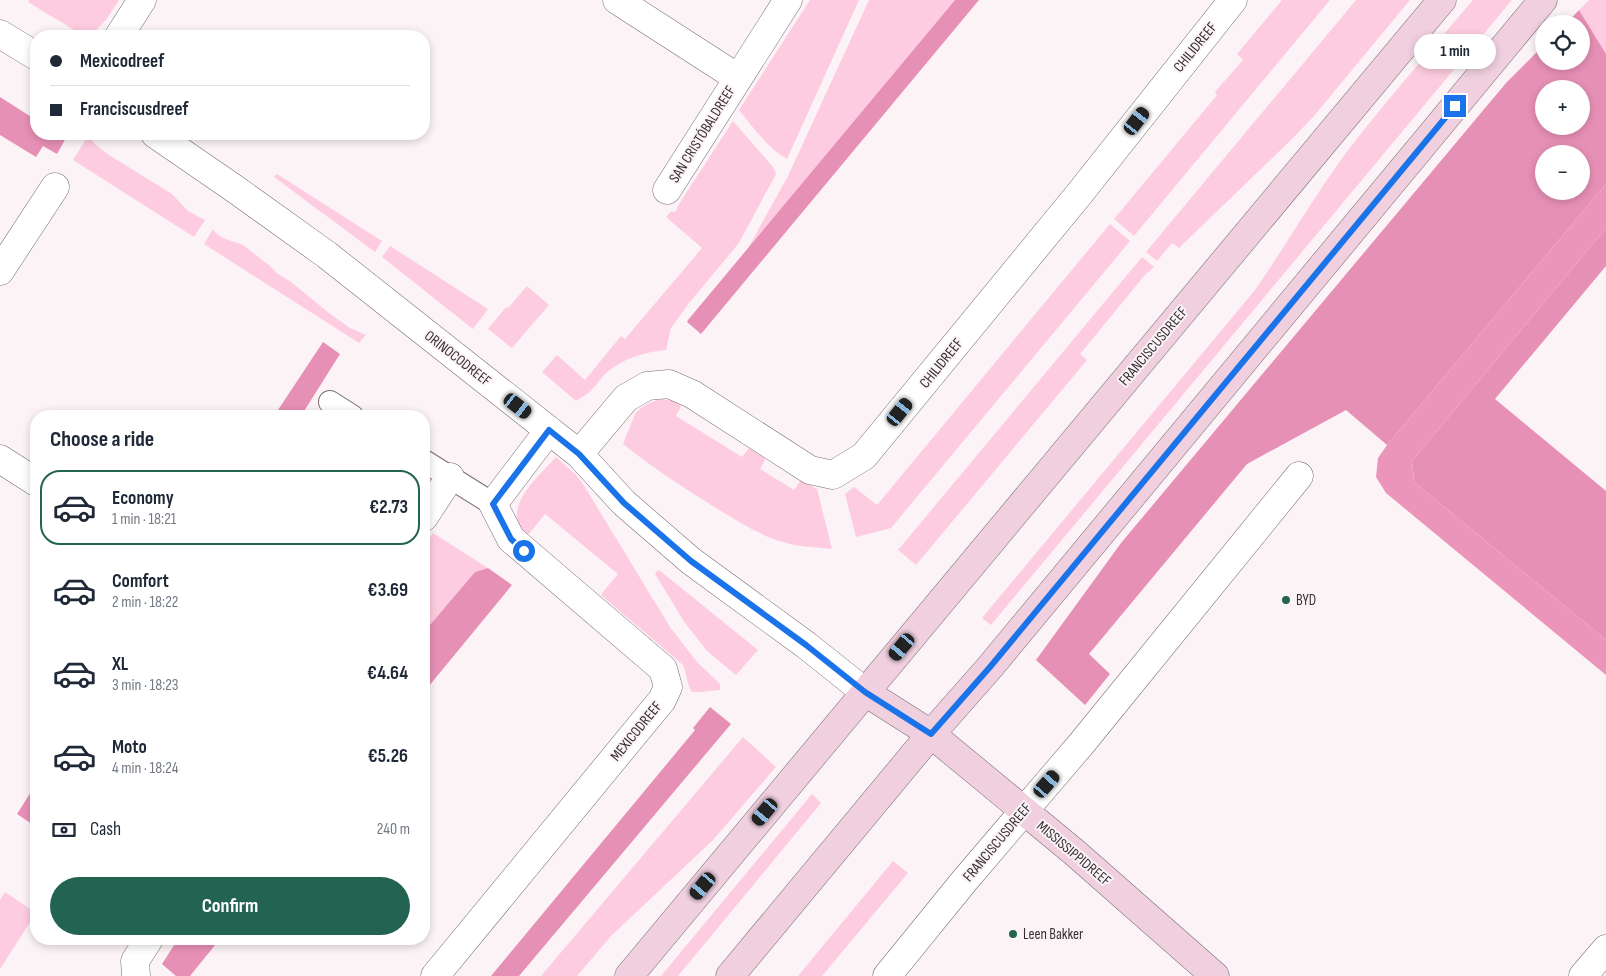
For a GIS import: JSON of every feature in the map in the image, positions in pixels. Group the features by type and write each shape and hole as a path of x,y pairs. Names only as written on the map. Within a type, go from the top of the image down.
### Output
{"main road":[{"name":"FRANCISCUSDREEF","path":"629,976 1442,0"},
{"path":"730,976 931,734 990,667 1543,0"},
{"path":"865,692 931,734"},
{"name":"MISSISSIPPIDREEF","path":"931,734 1074,852 1215,976"}],"street":[{"path":"123,30 142,0"},
{"name":"SAN CRISTÓBALDREEF","path":"617,0 738,78"},
{"name":"SAN CRISTÓBALDREEF","path":"666,190 788,0"},
{"name":"CHILIDREEF","path":"579,454 626,398 647,386 669,384 692,394 810,470 833,475 844,470 864,456 1074,200 1233,0"},
{"path":"0,34 30,52"},
{"name":"ORINOCODREEF","path":"164,140 327,255 579,454 624,503 691,561 806,645 865,692"},
{"path":"0,271 55,187"},
{"path":"493,504 549,430"},
{"path":"0,459 30,478"},
{"name":"FRANCISCUSDREEF","path":"887,976 1023,811 1082,743 1299,476"},
{"path":"430,508 450,477"},
{"name":"MEXICODREEF","path":"435,976 662,700 668,687 663,669 511,539 493,504"},
{"path":"136,976 135,961 145,945"},
{"path":"1583,976 1606,950"}],"lane":[{"path":"330,402 343,410"},
{"path":"430,465 493,504"}],"shaded area":[{"path":"29,0 119,0 106,20 96,30 74,30 28,2"},
{"path":"810,0 859,0 787,159 767,143 739,110"},
{"path":"869,0 955,0 748,248 788,176"},
{"path":"955,0 979,0 701,334 687,322 688,320"},
{"path":"1282,0 1330,0 1134,236 1114,219 1217,95 1215,92 1243,60 1237,54"},
{"path":"1356,0 1410,0 1314,116 1291,140 1179,248 1172,243 1157,261 1146,252"},
{"path":"1473,0 1512,0 991,625 982,618 1255,290 1355,141"},
{"path":"1589,0 1606,0 1606,54 1590,28 1590,15 1582,15 1579,10"},
{"path":"1579,10 1582,15 1574,15"},
{"path":"1590,28 1606,54 1606,184 1387,445 1346,410 1247,464 1089,654 1110,674 1085,705 1036,660 1121,543 1506,83 1535,54 1535,70 1590,70"},
{"path":"0,97 30,116 30,140 65,140 57,154 43,146 36,157 0,135"},
{"path":"733,121 773,167 776,174 739,243 689,303 671,328 666,350 649,352 618,364 605,374 589,392 576,401 542,372 557,355 585,380 621,336 625,339 702,248 666,217 671,211 677,210 677,207"},
{"path":"86,140 92,140 109,155 172,194 188,211 205,220 194,237 73,160"},
{"path":"277,174 382,241 375,252 274,177"},
{"path":"1606,184 1606,228 1412,461 1414,482 1606,640 1606,675 1386,493 1376,477 1378,458 1387,445"},
{"path":"1110,224 1130,241 891,528 856,537 845,494 854,487 877,505"},
{"path":"1606,228 1606,266 1495,399 1606,491 1606,640 1414,482 1412,461"},
{"path":"213,229 223,238 243,245 329,313 350,328 366,335 359,343 204,244"},
{"path":"390,246 488,309 473,329 382,257"},
{"path":"1142,257 1154,267 1145,275 1080,354 1087,360 916,565 898,550"},
{"path":"527,286 549,305 512,348 488,329"},
{"path":"323,342 340,354 305,410 278,410"},
{"path":"664,399 677,402 681,406 676,416 742,457 749,448 764,457 765,460 760,469 794,490 801,480 817,489 832,549 789,544 759,533 683,487 623,444 635,414 648,403"},
{"path":"556,457 583,484 670,627 697,662 720,684 720,690 692,692 683,665 602,596 602,593 618,574 545,514 529,534 526,534 519,524 517,514 519,504 524,493"},
{"path":"433,533 488,568 475,572 430,625 430,538"},
{"path":"488,568 512,585 430,685 430,625 475,572"},
{"path":"659,570 758,650 736,675 707,651 685,623 655,574"},
{"path":"710,707 731,724 519,976 491,976 695,730 693,728"},
{"path":"743,737 776,767 713,840 611,936 577,976 541,976"},
{"path":"30,793 30,823 17,814"},
{"path":"812,794 821,803 678,976 661,976"},
{"path":"893,861 908,873 822,976 798,976"},
{"path":"5,892 30,909 30,922 0,969 0,900"},
{"path":"174,945 215,945 190,976 176,976 162,964"}],"place":[{"name":"BYD","path":"1286,600"},
{"name":"Leen Bakker","path":"1013,934"}],"route":[{"path":"524,551 511,539 493,504 549,430 579,454 624,503 691,561 806,645 865,692 931,734 990,667 1455,106"}]}
